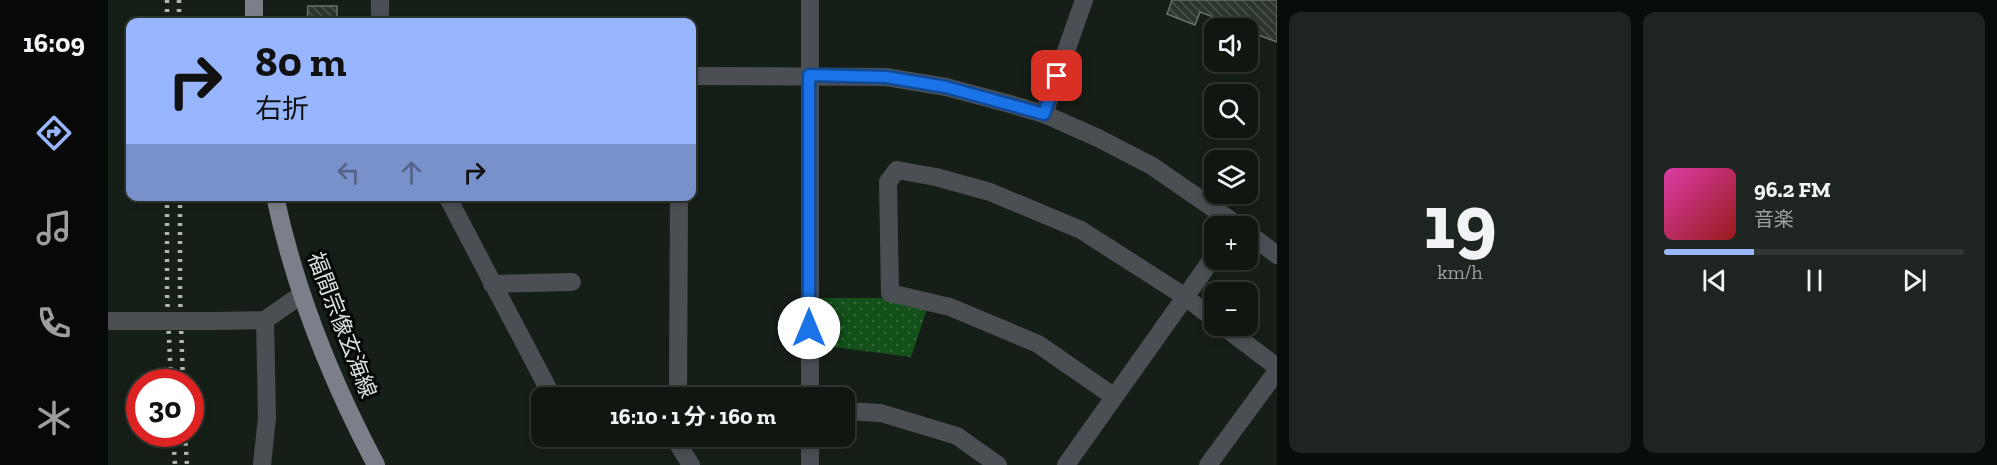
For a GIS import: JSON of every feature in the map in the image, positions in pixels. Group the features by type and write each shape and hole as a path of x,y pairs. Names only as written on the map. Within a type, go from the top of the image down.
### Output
{"main road":[{"path":"254,0 254,18"},
{"name":"福間宗像玄海線","path":"276,201 281,228 301,295 327,365 376,465"}],"street":[{"path":"380,0 380,18"},
{"path":"810,0 810,387"},
{"path":"1044,114 1084,0"},
{"path":"696,76 886,77 946,87 1044,114 1098,138 1152,166 1224,216"},
{"path":"1113,396 1038,344 950,307 890,293 888,182 897,170 936,177 990,192 1081,230 1184,296 1204,311"},
{"path":"450,201 547,387"},
{"path":"678,387 679,201"},
{"path":"1258,241 1277,255"},
{"path":"1066,465 1204,270"},
{"path":"492,284 572,282"},
{"path":"108,321 265,320 301,295"},
{"path":"262,465 267,418 265,320"},
{"path":"1208,465 1277,369 1236,336"},
{"path":"855,412 881,413 957,436 998,465"},
{"path":"680,447 691,465"},
{"path":"810,447 810,465"}],"green space":[{"path":"817,298 882,298 927,309 911,357 818,345"}],"building":[{"path":"1172,0 1277,0 1277,42 1258,35 1258,18 1216,18 1200,12 1195,25 1167,14"},
{"path":"308,6 337,6 337,18 307,18"}],"railway":[{"path":"167,0 167,18"},
{"path":"179,0 179,18"},
{"path":"167,201 167,294 170,369"},
{"path":"180,201 183,369"},
{"path":"174,447 175,465"},
{"path":"186,447 187,465"}],"route":[{"path":"809,328 809,75 886,77 946,87 1044,114 1057,76"}]}
